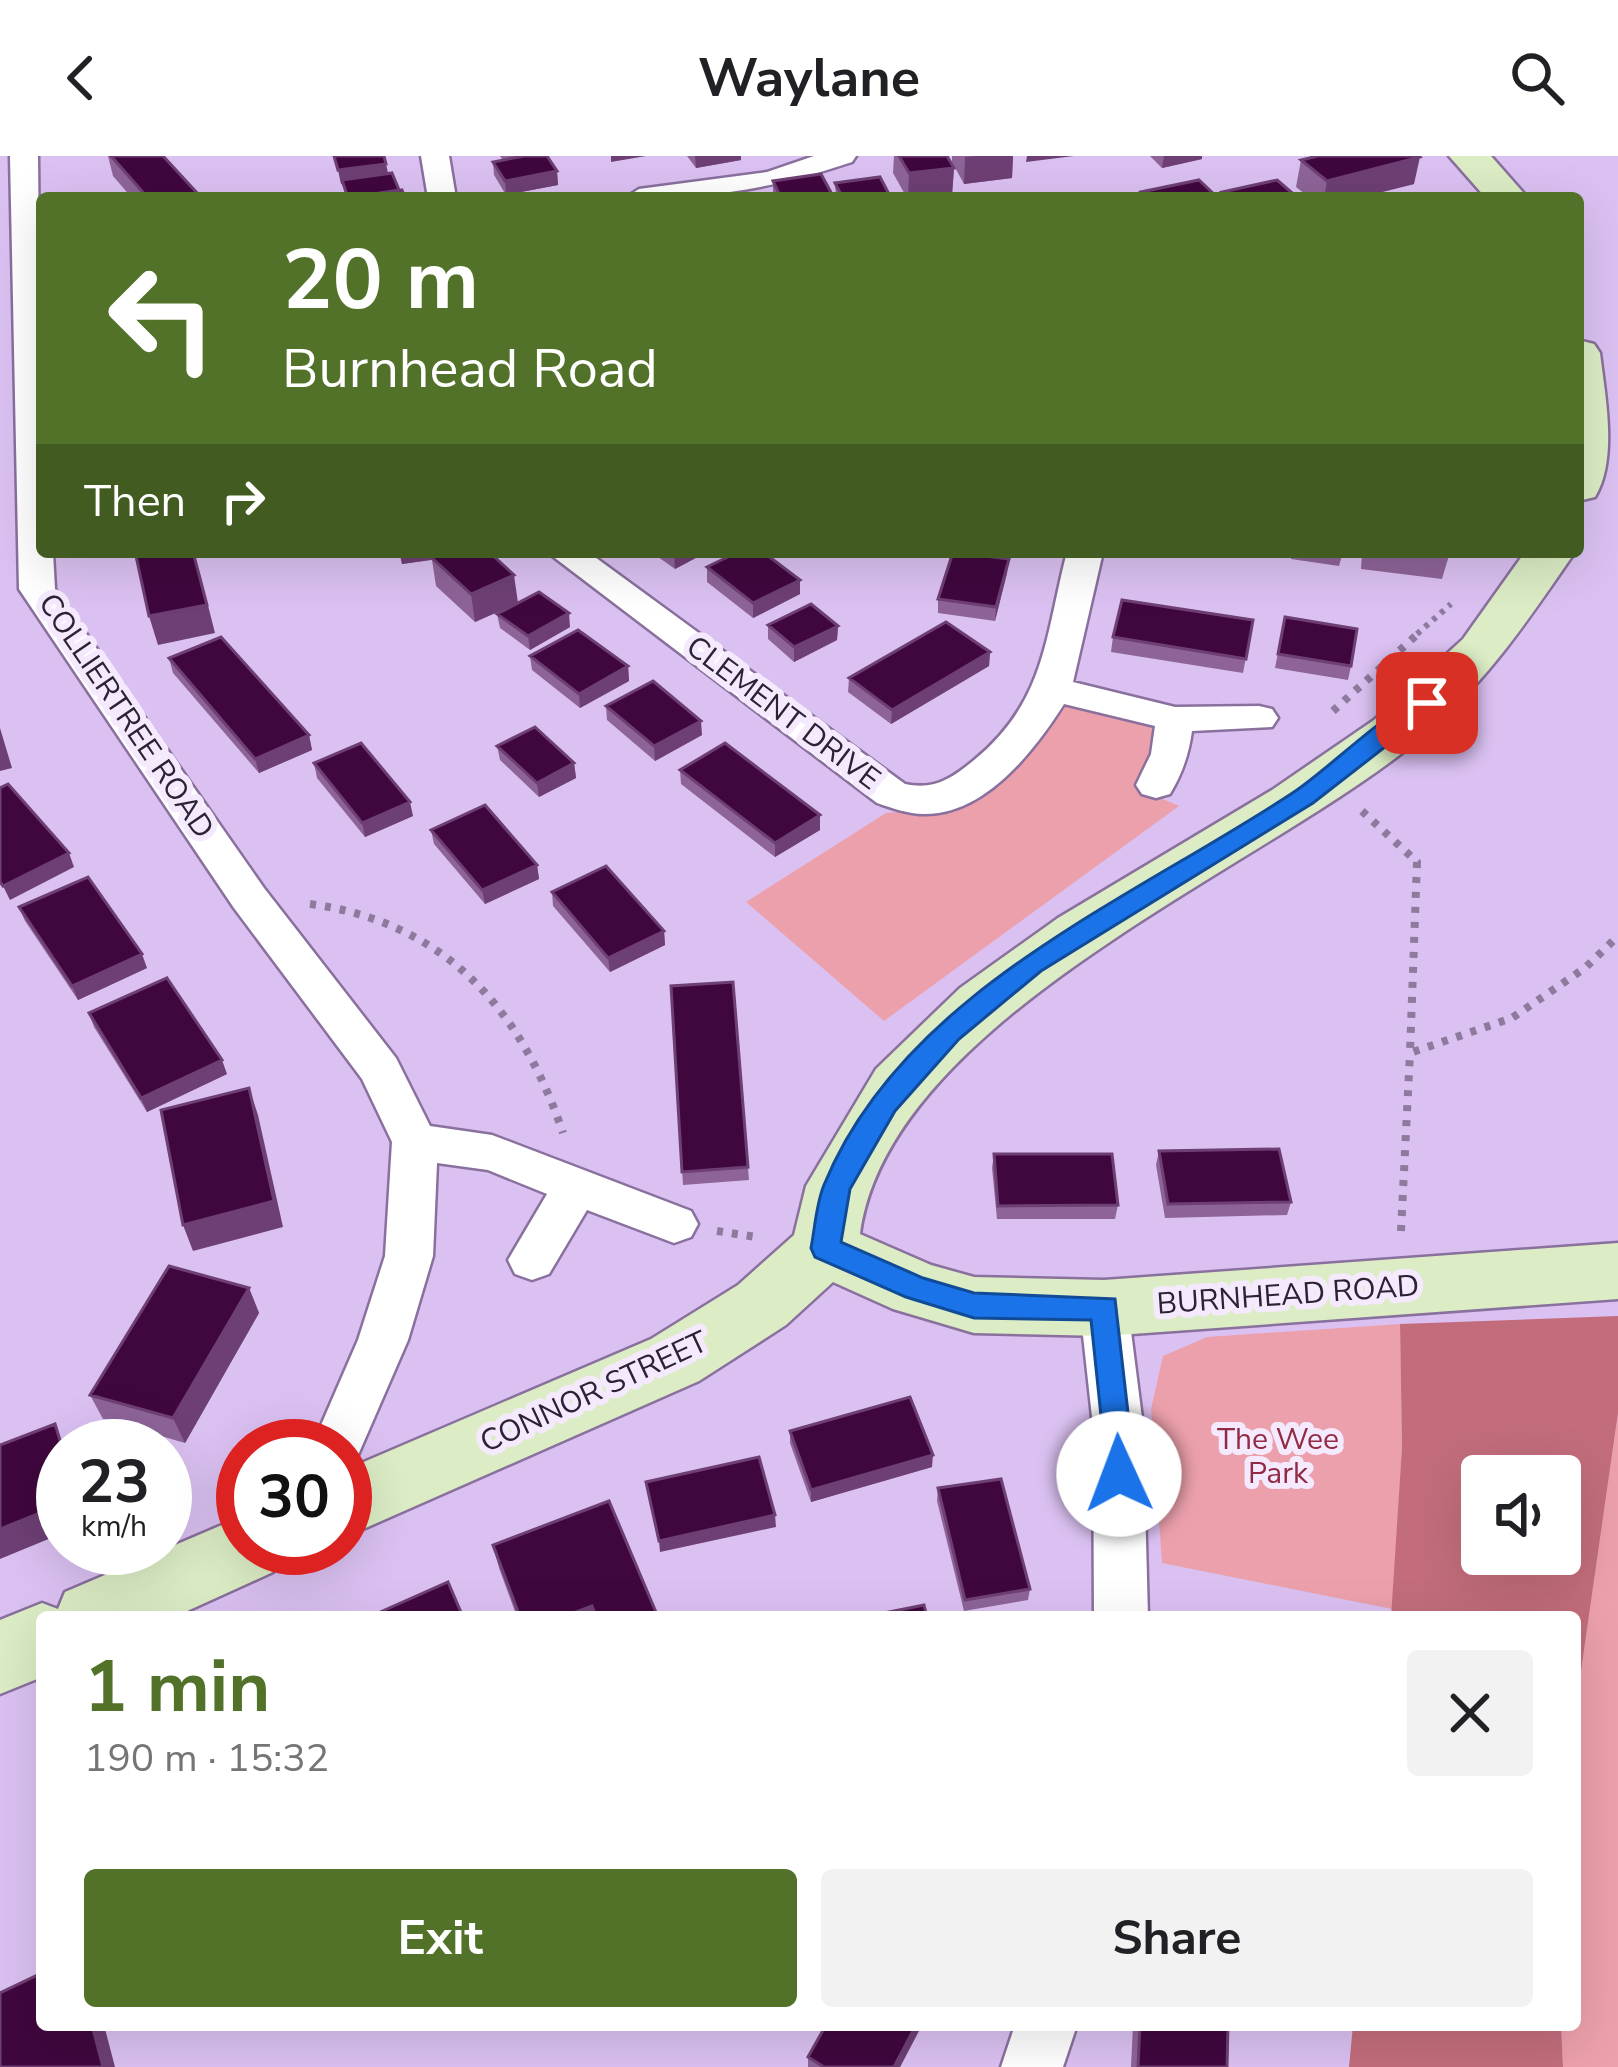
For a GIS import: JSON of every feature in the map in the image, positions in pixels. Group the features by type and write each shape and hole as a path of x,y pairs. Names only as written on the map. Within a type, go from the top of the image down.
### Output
{"street":[{"name":"COLLIERTREE ROAD","path":"24,156 18,594 380,1070 415,1142 409,1256 382,1340 348,1419"},
{"path":"435,156 441,192"},
{"path":"684,192 771,180 842,156"},
{"path":"1468,156 1502,192"},
{"path":"1584,409 1584,443"},
{"name":"CLEMENT DRIVE","path":"573,558 891,794 921,802 947,796 1034,724 1053,689 1083,558"},
{"path":"825,1248 836,1188 886,1103 950,1032 1032,964 1329,780 1450,683 1533,586 1547,558"},
{"path":"1053,689 1175,719 1259,718"},
{"path":"1156,785 1170,754 1175,719"},
{"path":"415,1142 492,1154 674,1224"},
{"path":"532,1260 576,1187"},
{"name":"BURNHEAD ROAD","path":"825,1248 917,1288 974,1306 1104,1308 1618,1270"},
{"name":"CONNOR STREET","path":"372,1492 675,1360 762,1305 825,1248"},
{"path":"1104,1308 1118,1426 1121,1611"},
{"path":"105,1611 216,1562"},
{"path":"0,1658 36,1642"},
{"path":"1032,2067 1044,2031"}],"path":[{"path":"1329,780 1417,862 1400,1255 1435,1284"},
{"path":"249,898 326,906 396,924 453,957 530,1058 557,1112 576,1187"},
{"path":"1410,1053 1512,1018 1586,968 1618,936"}],"green space":[{"path":"1060,699 1169,725 1163,754 1137,788 1179,806 884,1021 746,902 886,813 922,810"},
{"name":"The Wee Park","path":"1400,1324 1402,1447 1392,1609 1162,1563 1151,1409 1163,1356 1207,1337"},
{"path":"1618,1413 1618,2067 1563,2067 1561,2031 1581,2031 1581,1671"}],"shaded area":[{"path":"1618,1316 1618,1413 1581,1671 1581,1611 1391,1611 1402,1447 1400,1324"},
{"path":"1352,2031 1561,2031 1563,2067 1349,2067"}],"building":[{"path":"111,156 163,156 196,192 143,192"},
{"path":"334,156 384,156 386,164 338,170"},
{"path":"547,156 557,171 505,181 493,162"},
{"path":"899,156 947,156 954,168 909,173"},
{"path":"1420,157 1327,181 1301,160"},
{"path":"392,173 399,190 346,192 342,180"},
{"path":"821,174 831,192 778,192 773,181"},
{"path":"880,177 888,192 840,192 835,183"},
{"path":"1199,180 1212,192 1141,192"},
{"path":"1277,180 1291,192 1222,192"},
{"path":"136,558 195,558 207,605 149,616"},
{"path":"432,558 496,558 514,575 471,594"},
{"path":"726,558 771,558 800,580 753,603 707,567"},
{"path":"951,558 1009,559 996,607 938,599"},
{"path":"539,592 569,613 528,636 497,614"},
{"path":"1122,600 1253,620 1246,659 1113,637"},
{"path":"811,604 838,626 794,647 768,625"},
{"path":"1285,617 1357,629 1351,666 1278,654"},
{"path":"946,622 990,652 892,710 849,678"},
{"path":"578,630 628,666 579,694 530,656"},
{"path":"221,637 309,735 255,759 169,658"},
{"path":"653,681 701,721 654,746 606,706"},
{"path":"535,727 574,763 537,783 497,746"},
{"path":"361,743 410,802 362,823 314,763"},
{"path":"725,743 820,815 775,843 680,770"},
{"path":"8,784 69,853 3,886 0,788"},
{"path":"485,805 537,865 482,890 431,830"},
{"path":"606,866 664,931 608,958 552,892"},
{"path":"88,877 142,954 72,986 19,907"},
{"path":"167,978 222,1060 141,1098 89,1013"},
{"path":"733,982 748,1167 682,1172 671,986"},
{"path":"249,1088 274,1201 183,1225 161,1110"},
{"path":"1279,1149 1291,1202 1168,1204 1159,1151"},
{"path":"994,1154 1112,1154 1118,1205 998,1206"},
{"path":"169,1266 249,1288 173,1418 90,1395"},
{"path":"910,1397 933,1455 811,1490 790,1431"},
{"path":"36,1431 36,1515 0,1529 0,1445"},
{"path":"759,1457 775,1515 659,1541 646,1482"},
{"path":"1001,1479 1030,1589 965,1600 938,1488"},
{"path":"609,1501 655,1611 594,1611 592,1606 579,1611 518,1611 493,1545"},
{"path":"448,1582 460,1611 383,1611"},
{"path":"924,1605 926,1611 894,1611"},
{"path":"36,1976 36,2031 94,2031 103,2067 0,2067 0,1993"},
{"path":"823,2031 913,2031 894,2067 824,2067 808,2057"},
{"path":"1140,2031 1228,2031 1227,2067 1138,2067"}],"route":[{"path":"1119,1474 1104,1308 974,1306 917,1288 825,1248 836,1188 886,1103 950,1032 1032,964 1305,797 1427,703"}]}
